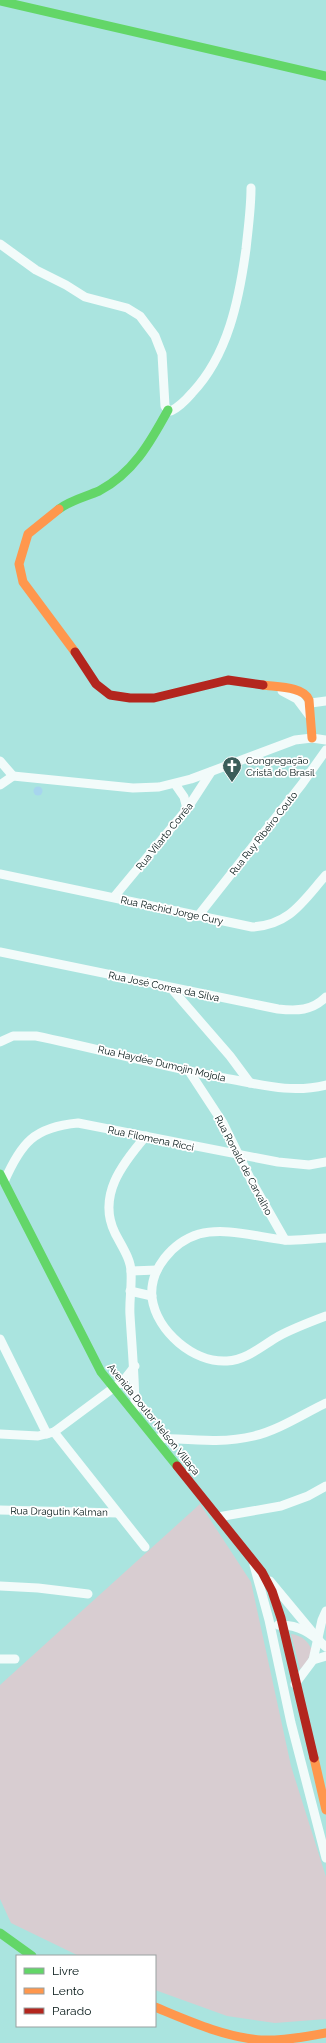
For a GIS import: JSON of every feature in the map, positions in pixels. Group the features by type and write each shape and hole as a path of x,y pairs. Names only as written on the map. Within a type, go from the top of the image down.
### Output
{"street":[{"path":"0,1 326,76"},
{"path":"168,410 175,410 204,379 225,338 241,286 250,213 251,188"},
{"path":"0,244 36,270 66,285 85,297 127,308 140,316 155,336 162,354 165,403 168,410"},
{"path":"168,410 150,444 132,467 120,478 98,491 67,503 37,525 28,534 20,556 19,564 23,582 72,648 96,684 110,695 130,698 154,698 228,680 304,692 309,696 311,703 309,715 312,738"},
{"path":"268,686 297,699 309,715"},
{"path":"311,703 326,701"},
{"path":"0,785 13,776 133,788 154,788 175,784 211,772 282,745 312,738 326,740"},
{"name":"Rua Ruy Ribeiro Couto","path":"198,916 302,784 326,750"},
{"path":"0,761 13,776"},
{"name":"Rua Vilarto Corrêa","path":"114,897 187,809 211,772"},
{"path":"175,784 184,797 187,809"},
{"name":"Rua Rachid Jorge Cury","path":"0,874 252,927 265,926 277,922 299,905 326,875"},
{"name":"Rua José Correa da Silva","path":"0,952 171,988 292,1010 313,1007 326,997"},
{"path":"171,988 230,1056 250,1083"},
{"name":"Rua Haydée Dumojin Mojola","path":"0,1042 13,1036 36,1036 189,1071 250,1083 293,1090 311,1089 326,1085"},
{"name":"Rua Ronald de Carvalho","path":"189,1071 223,1123 252,1182 285,1240"},
{"name":"Rua Filomena Ricci","path":"2,1178 26,1144 39,1133 58,1125 78,1123 240,1156 278,1162 309,1165 326,1162"},
{"path":"135,1412 134,1366 130,1314 131,1271 127,1257 110,1221 108,1209 109,1197 118,1173 146,1136"},
{"name":"Avenida Doutor Nelson Villaça","path":"2,1178 91,1356 113,1388 135,1412 262,1572 276,1599 326,1810"},
{"path":"326,1238 285,1240 229,1233 200,1234 190,1238 171,1252 157,1270 152,1296 159,1316 176,1340 193,1353 217,1361 229,1361 241,1358 295,1328 326,1316"},
{"path":"131,1271 157,1270"},
{"path":"130,1291 152,1296"},
{"path":"0,1339 50,1433 145,1547"},
{"path":"0,1434 38,1436 50,1433 113,1388 127,1376 134,1366"},
{"path":"155,1438 216,1440 254,1436 286,1424 326,1403"},
{"path":"218,1517 281,1506 308,1496 326,1486"},
{"name":"Rua Dragutin Kalman","path":"0,1510 118,1513"},
{"name":"Avenida Doutor Nelson Villaça","path":"253,1562 268,1614 290,1723 326,1858"},
{"path":"262,1572 326,1647"},
{"path":"0,1586 38,1588 88,1594"},
{"path":"268,1614 276,1599 298,1614"},
{"path":"296,1684 313,1660 319,1640 322,1620 326,1611"},
{"path":"308,1627 322,1620"},
{"path":"271,1629 283,1625 292,1625 303,1629 319,1640"},
{"path":"313,1660 326,1656"},
{"path":"0,1658 15,1659"},
{"path":"0,1934 31,1955"},
{"path":"156,2007 198,2024 238,2036 276,2040 321,2034 326,2038"}],"shaded area":[{"path":"200,1504 251,1582 291,1766 326,1877 326,2019 275,2023 227,2016 156,1990 156,1955 77,1955 11,1923 0,1899 0,1685"},
{"path":"291,1634 304,1639 312,1650 306,1664 300,1669"}],"water":[{"path":"36,787 40,787 42,791 40,795 36,795 34,793 34,789"}],"traffic: fast":[{"path":"0,1 326,76"},
{"path":"59,509 73,501 99,491 122,475 140,456 168,410"},
{"path":"0,1174 101,1372 177,1466"},
{"path":"0,1933 31,1955"}],"traffic: slow":[{"path":"59,509 28,534 19,564 23,582 75,652"},
{"path":"263,685 289,688 306,695 309,700 312,738"},
{"path":"314,1758 326,1810"},
{"path":"156,2007 207,2028 234,2036 247,2038 277,2040 326,2033"}],"traffic: jam":[{"path":"75,652 96,684 110,695 130,698 154,698 228,680 263,685"},
{"path":"177,1466 262,1572 272,1591 281,1618 314,1758"}],"place":[{"name":"Congregação Cristã do Brasil","path":"232,783"}]}
